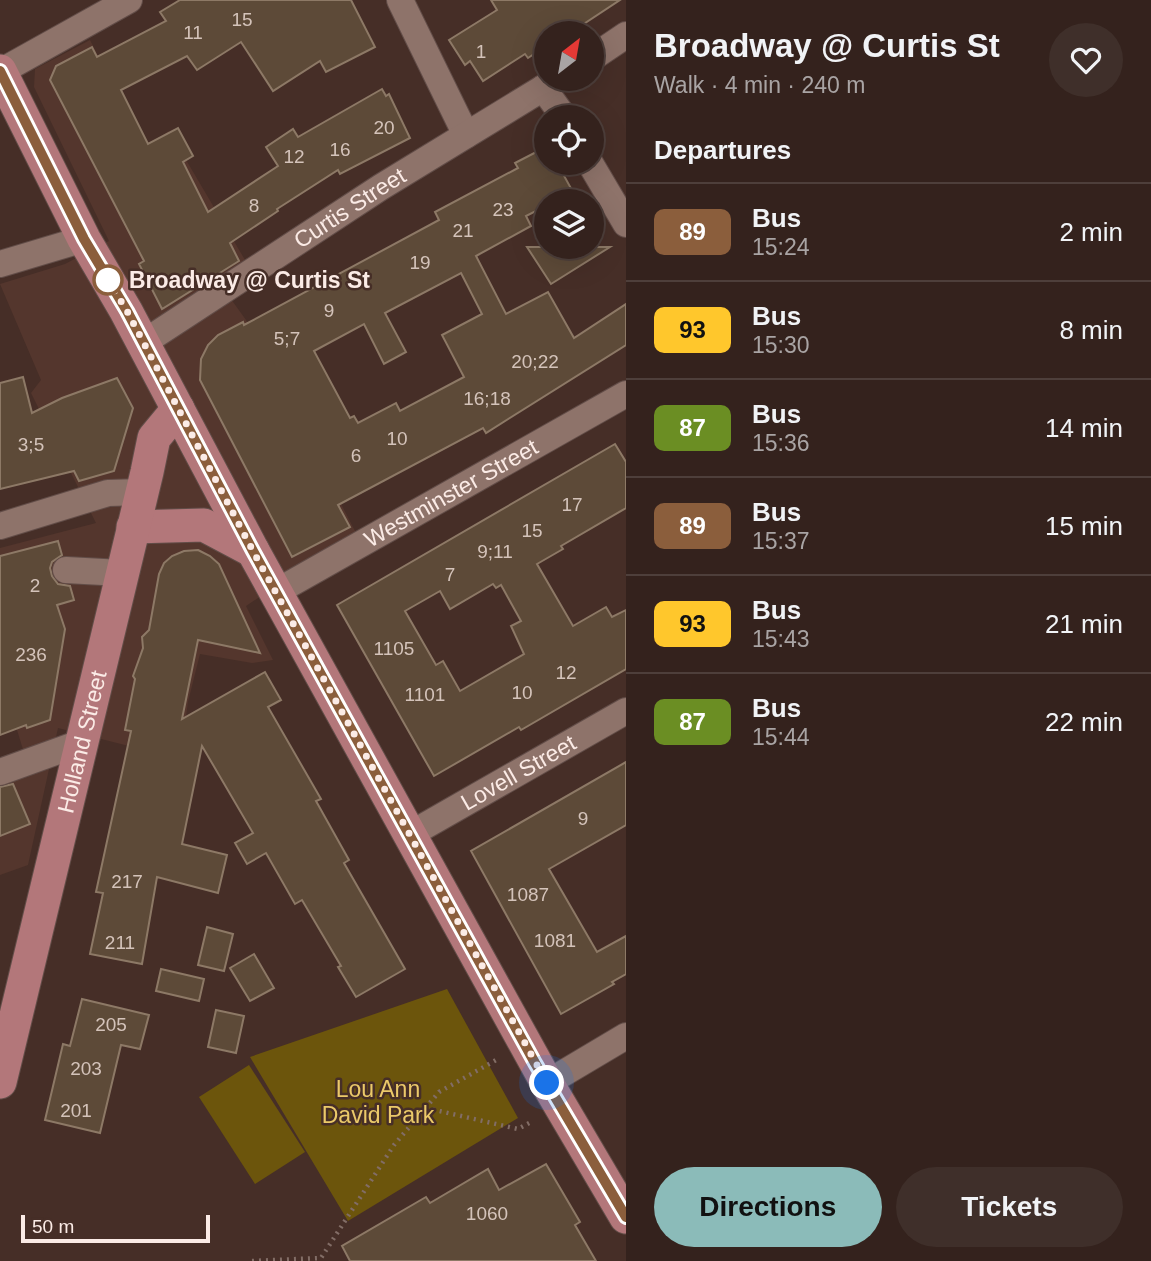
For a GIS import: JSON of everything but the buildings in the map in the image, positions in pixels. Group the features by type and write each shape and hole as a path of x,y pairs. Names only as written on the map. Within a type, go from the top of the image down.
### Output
{"main road":[{"path":"0,72 84,239 143,342 253,551 547,1083 626,1217"},
{"name":"Holland Street","path":"0,1082 8,1022 83,742 154,438 178,409"},
{"path":"133,527 204,525 253,551"}],"street":[{"path":"0,72 129,0"},
{"path":"401,0 466,135"},
{"path":"604,50 626,36"},
{"name":"Curtis Street","path":"143,342 538,91"},
{"path":"597,175 626,224"},
{"path":"0,264 84,239"},
{"name":"Westminster Street","path":"276,592 626,394"},
{"path":"0,526 108,493 142,492"},
{"path":"66,570 122,573"},
{"name":"Lovell Street","path":"410,835 626,711"},
{"path":"0,772 83,742"},
{"path":"547,1083 626,1036"}],"path":[{"path":"253,1261 321,1258 394,1145 439,1092 498,1059"},
{"path":"426,1108 518,1129 533,1121"}],"shaded area":[{"path":"90,40 144,147 169,131 248,265 223,288 246,320 356,533 246,606 273,660 252,663 200,654 188,702 180,759 58,728 28,865 0,875 0,784 30,772 0,675 0,548 96,523 31,393 41,380 0,284 65,264 109,241 34,87 35,69"}],"green space":[{"name":"Lou Ann David Park","path":"447,989 518,1118 348,1221 250,1057"},
{"path":"249,1065 305,1152 255,1184 199,1097"}],"bus line":[{"name":"89","path":"0,71 84,239 127,311 253,551 535,1063 626,1217"}],"place":[{"name":"Broadway @ Curtis St","path":"108,280"}],"route":[{"path":"108,280 127,311 253,551 547,1083"}]}
